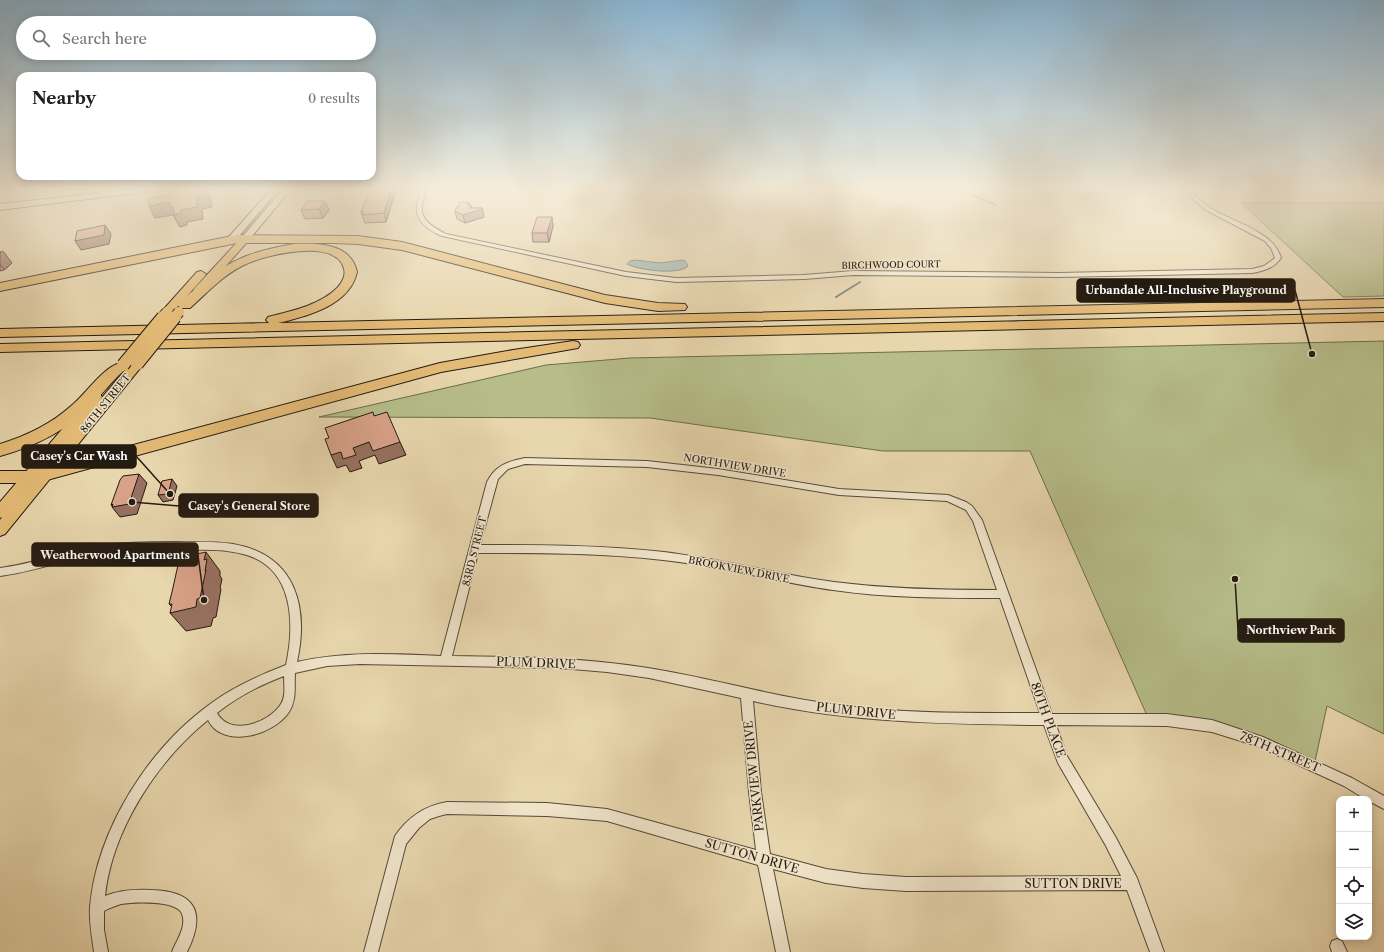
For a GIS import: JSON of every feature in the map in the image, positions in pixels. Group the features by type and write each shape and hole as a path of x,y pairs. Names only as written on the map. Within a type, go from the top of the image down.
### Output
{"highway":[{"path":"0,287 231,240 339,239 380,242 402,246 605,299 658,307 900,313"},
{"path":"150,330 251,323 286,318 314,308 334,297 351,276 350,268 344,257 323,249 295,247 274,250 240,262 222,273 182,309"},
{"path":"0,333 1384,303"},
{"path":"0,348 1384,317"},
{"path":"0,477 29,477 47,474 440,368 563,346 693,332"},
{"path":"0,360 22,354 52,351 183,343"},
{"path":"0,450 23,442 62,422 78,409 111,375 121,367"}],"main road":[{"name":"86TH STREET","path":"0,530 182,309 245,239"},
{"name":"86TH STREET","path":"0,512 167,312 231,240"}],"street":[{"path":"231,240 238,232"},
{"path":"245,239 251,232"},
{"name":"BIRCHWOOD COURT","path":"439,232 444,235 610,271 653,278 693,280 804,277 852,273 1058,275 1252,271 1266,268 1273,264 1278,258 1274,247 1267,240 1251,232"},
{"name":"NORTHVIEW DRIVE","path":"525,461 647,464 718,472 839,492 940,498"},
{"name":"83RD STREET","path":"445,661 494,477 498,472 510,464 525,461"},
{"name":"80TH PLACE","path":"940,498 960,502 974,514 1046,719 1062,760 1075,785 1109,839 1132,883 1157,952"},
{"path":"0,572 34,567 81,553 115,547 221,546 252,552 269,562 280,572 291,591 296,614 296,627 290,669 289,698 276,718 264,727 248,731 235,731 225,728 215,721 210,710"},
{"name":"BROOKVIEW DRIVE","path":"474,549 555,549 629,552 704,562 796,580 836,586 912,593 1003,594"},
{"name":"PLUM DRIVE","path":"101,952 97,927 97,907 101,880 107,857 135,797 166,752 182,734 210,710 239,691 268,677 313,663 345,660 544,662 591,665 677,678 747,694 823,708 876,715 922,718 1170,720"},
{"name":"PARKVIEW DRIVE","path":"747,694 754,792 764,859 783,952"},
{"name":"78TH STREET","path":"1170,720 1212,726 1259,741 1348,782 1384,803"},
{"name":"SUTTON DRIVE","path":"371,950 396,852 406,831 426,814 437,810 544,808 607,816 826,876 863,881 906,884 1132,883"},
{"path":"97,907 123,897 174,898 187,908 190,918 189,931 179,952"}],"green space":[{"path":"1273,232 1384,232 1384,296 1343,297"},
{"path":"1384,341 1384,734 1327,706 1314,766 1259,741 1149,720 1030,451 883,451 650,418 319,417 546,365 630,358"}],"water":[{"path":"636,260 659,263 684,260 688,265 687,267 675,271 657,271 627,264 630,261"}],"building":[{"path":"77,232 104,232 104,235 75,241"},
{"path":"373,412 374,416 387,412 400,442 373,451 369,442 353,448 356,455 343,459 341,452 331,455 325,439 329,438 325,428"},
{"path":"139,474 129,504 112,507 113,504 111,505 120,480 123,476"},
{"path":"172,479 168,494 158,495 162,481"},
{"path":"206,552 204,560 207,559 205,571 206,570 200,598 197,599 196,607 170,613 172,604 169,604 178,565 181,565 183,557"}],"waterway":[{"path":"836,297 860,282"}],"place":[{"name":"Urbandale All-Inclusive Playground","path":"1312,354"},
{"name":"Casey's Car Wash","path":"170,494"},
{"name":"Casey's General Store","path":"132,502"},
{"name":"Northview Park","path":"1235,579"},
{"name":"Weatherwood Apartments","path":"204,600"}]}
